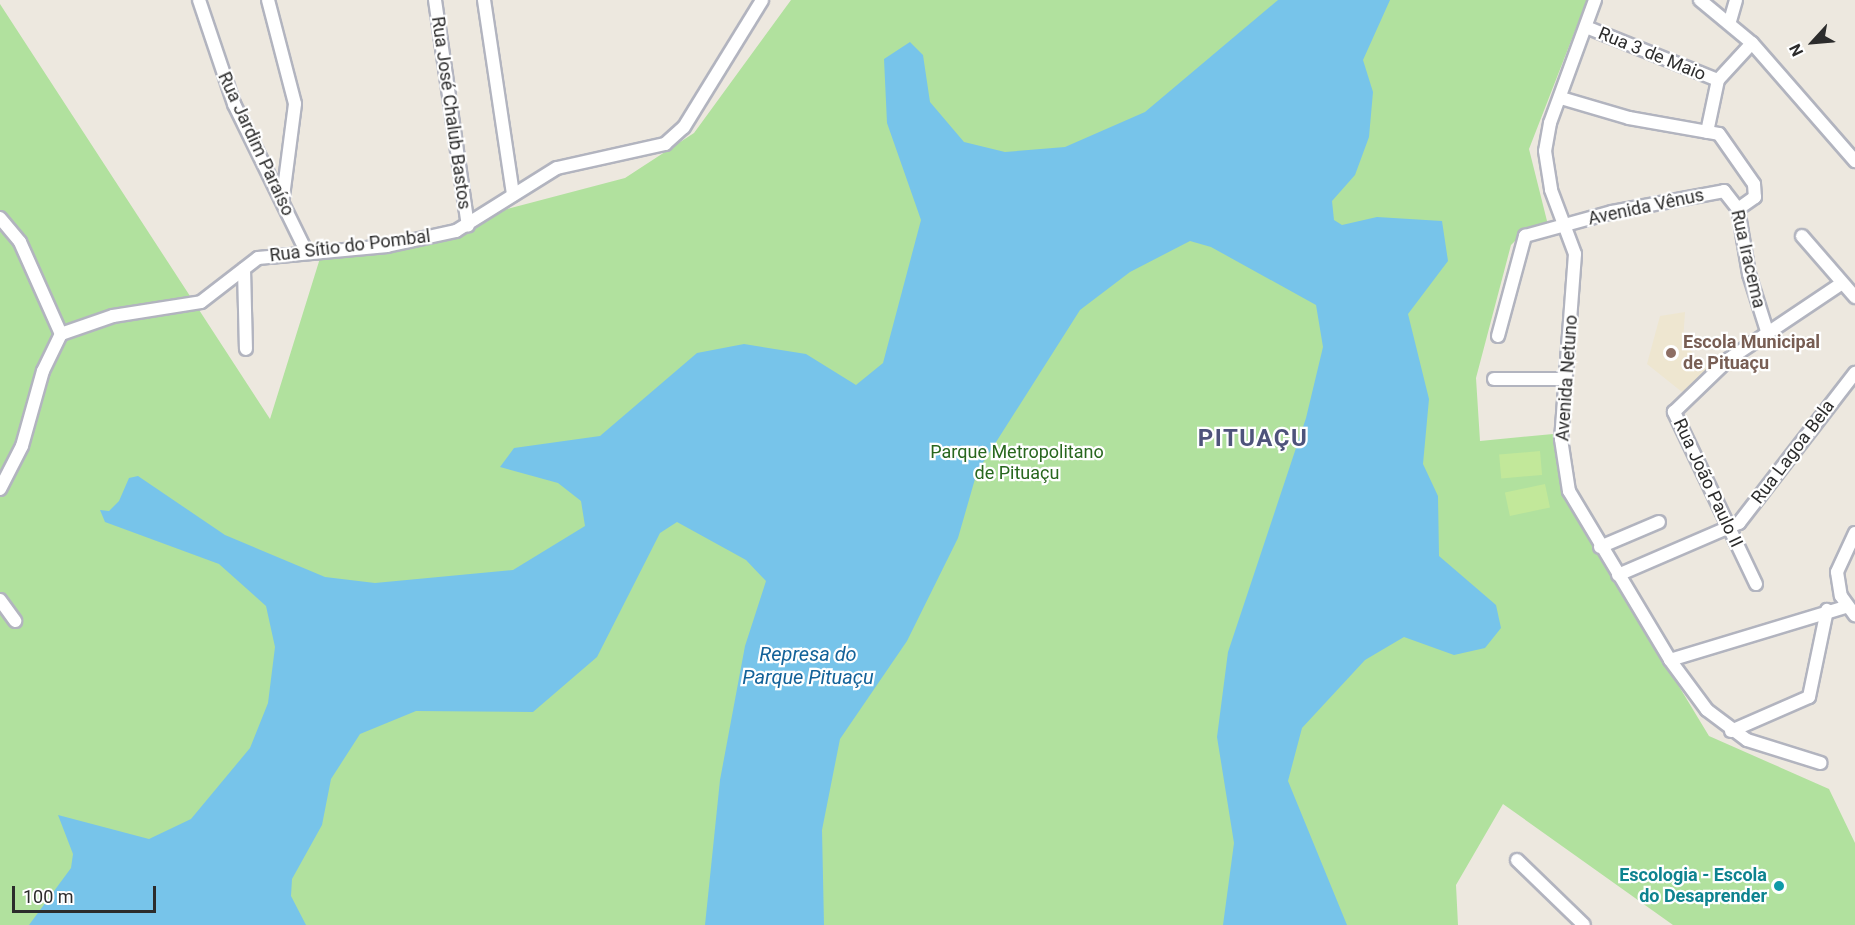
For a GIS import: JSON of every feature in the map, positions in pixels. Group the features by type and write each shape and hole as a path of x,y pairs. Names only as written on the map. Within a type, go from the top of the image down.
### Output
{"street":[{"name":"Rua Jardim Paraíso","path":"198,0 234,104 307,253"},
{"path":"268,0 295,104 283,202"},
{"name":"Rua José Chalub Bastos","path":"435,0 468,226"},
{"path":"484,0 513,195"},
{"name":"Rua Sítio do Pombal","path":"61,334 113,316 201,302 258,258 408,243 468,226 557,168 652,150 676,136 762,0"},
{"name":"Avenida Netuno","path":"1595,0 1550,123 1545,163 1568,225 1575,266 1564,379 1565,477 1600,547 1670,660 1699,701 1731,731 1821,763"},
{"path":"1700,0 1730,21 1752,43 1855,161"},
{"path":"1730,21 1736,0"},
{"name":"Rua 3 de Maio","path":"1586,27 1718,81"},
{"path":"1713,133 1718,81 1752,43"},
{"path":"1561,98 1713,133 1754,184 1755,197 1738,209"},
{"name":"Avenida Vênus","path":"1498,336 1521,241 1568,225 1724,191"},
{"name":"Rua Iracema","path":"1724,191 1738,209 1749,274 1767,331"},
{"path":"0,218 20,242 61,334 46,362 22,446 0,489"},
{"path":"1802,236 1855,297"},
{"path":"244,269 246,348"},
{"name":"Rua João Paulo II","path":"1756,584 1674,412 1696,385 1767,331 1842,283"},
{"name":"Rua Lagoa Bela","path":"1730,529 1855,373"},
{"path":"1494,379 1564,379"},
{"path":"1600,547 1659,522"},
{"path":"1618,575 1730,529"},
{"path":"1670,660 1827,610 1851,611 1837,572 1855,533"},
{"path":"0,600 15,621"},
{"path":"1731,731 1809,697 1827,610"},
{"path":"1517,860 1584,925"}],"shaded area":[{"name":"Escola Municipal de Pituaçu","path":"1685,312 1683,342 1708,370 1682,392 1647,364 1660,316"}],"green space":[{"name":"Parque Metropolitano de Pituaçu","path":"791,0 1587,0 1529,149 1549,229 1523,233 1511,245 1476,378 1480,441 1553,434 1562,493 1709,736 1829,789 1855,843 1855,925 1673,925 1503,804 1456,885 1458,925 0,925 0,4 270,419 321,255 410,246 496,212 625,178 694,133"},
{"path":"1540,451 1542,475 1501,478 1499,455"},
{"path":"1545,484 1550,507 1510,516 1505,493"}],"water":[{"name":"Represa do Parque Pituaçu","path":"1278,0 1390,0 1363,60 1373,92 1369,137 1355,175 1332,201 1334,220 1342,225 1377,217 1442,221 1448,261 1408,314 1429,399 1423,464 1438,496 1439,556 1496,605 1501,628 1485,648 1454,655 1404,637 1365,660 1302,728 1288,781 1347,925 1223,925 1234,843 1217,737 1228,652 1306,418 1323,347 1316,305 1211,247 1190,241 1130,272 1080,310 977,472 958,538 907,641 840,739 822,830 824,925 705,925 720,780 745,646 766,581 746,560 677,522 660,533 597,657 533,712 416,711 360,734 331,779 322,825 292,879 291,896 306,925 29,925 71,868 73,854 58,815 149,839 191,819 250,748 268,703 275,647 266,606 219,564 105,522 100,510 109,511 119,501 129,478 138,476 225,535 325,577 375,583 513,570 585,526 581,501 558,483 500,467 514,448 600,436 697,353 744,344 806,354 856,385 883,363 921,220 887,123 884,59 910,42 923,55 930,102 964,142 1005,152 1065,147 1145,112"}],"place":[{"name":"Escola Municipal de Pituaçu","path":"1671,353"},
{"name":"Escologia - Escola do Desaprender","path":"1779,886"}],"district":[{"name":"PITUAÇU","path":"1253,439"}]}
